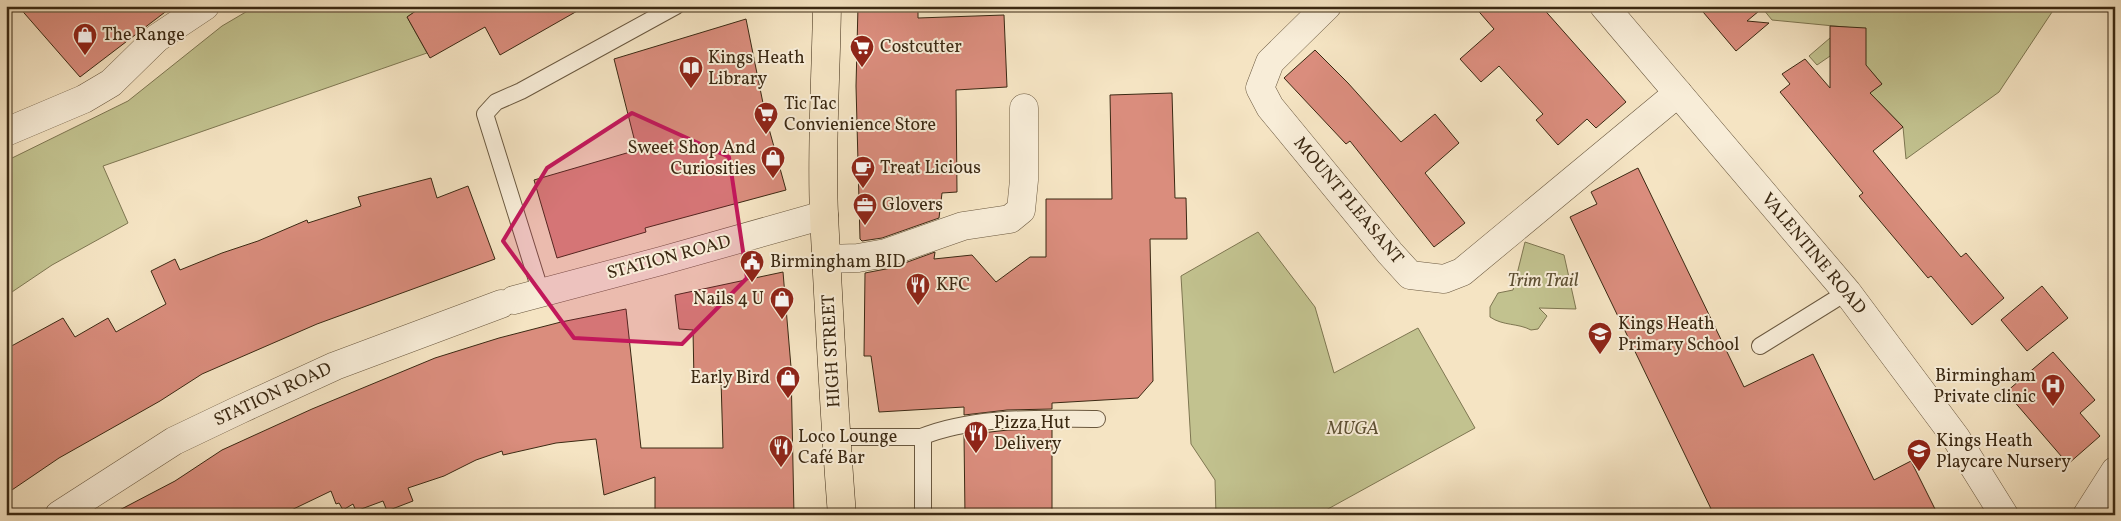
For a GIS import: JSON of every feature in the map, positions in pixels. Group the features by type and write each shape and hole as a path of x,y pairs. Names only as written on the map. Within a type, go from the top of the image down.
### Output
{"highway":[{"name":"HIGH STREET","path":"827,6 824,215 842,515"}],"street":[{"path":"6,132 84,98 111,83 157,38 205,6"},
{"name":"MOUNT PLEASANT","path":"1327,6 1270,62 1260,88 1270,106 1410,275 1444,279 1462,272 1678,93"},
{"name":"VALENTINE ROAD","path":"1604,6 1847,292 1956,438 2004,515"},
{"path":"827,258 858,258 886,253 963,226 1010,219 1021,210 1024,180 1024,108"},
{"name":"STATION ROAD","path":"59,515 174,441 335,366 508,302 824,215"},
{"path":"2087,515 2115,470"}],"lane":[{"path":"541,293 485,114 496,102 521,91 676,6"},
{"path":"1760,346 1847,292"},
{"path":"836,437 921,437 942,429 974,422 1043,418 1097,419"},
{"path":"921,437 923,437 922,515"}],"highlighted area":[{"path":"632,113 729,157 747,278 682,344 574,338 503,241 547,168"}],"green space":[{"path":"256,6 423,6 407,17 427,53 103,166 128,223 52,265 6,296 6,161 128,101 222,26"},
{"path":"1765,6 2056,6 1999,92 1906,159 1903,127 1879,102 1861,99 1882,84 1870,70 1833,54 1817,65 1809,56 1830,38 1865,40 1865,29 1772,20 1763,9"},
{"name":"MUGA","path":"1258,232 1315,307 1334,373 1418,328 1475,428 1317,515 1216,515 1215,480 1191,444 1181,276"},
{"name":"Trim Trail","path":"1525,242 1564,255 1576,309 1539,308 1547,316 1538,329 1531,330 1500,322 1490,317 1490,307 1498,293 1513,290"}],"building":[{"name":"The Range","path":"18,6 173,6 80,77"},
{"path":"423,6 586,6 500,55 485,27 430,58 407,17"},
{"path":"858,6 918,6 918,18 1004,15 1007,87 956,90 957,192 942,193 939,218 882,238 862,241 860,239 856,86"},
{"path":"1474,6 1541,6 1626,102 1596,128 1587,119 1558,145 1536,120 1543,114 1499,66 1481,82 1460,59 1494,29"},
{"path":"1698,6 1765,6 1747,21 1769,23 1736,51"},
{"path":"746,19 766,118 786,190 645,228 646,232 557,258 534,180 637,150 614,59"},
{"path":"1830,26 1866,28 1866,65 1882,84 1870,93 1903,127 1873,151 1961,257 1966,253 2004,298 1972,325 1931,276 1928,278 1859,196 1863,193 1780,92 1790,84 1782,74 1805,59 1830,88"},
{"path":"1315,50 1348,83 1401,142 1435,114 1459,143 1425,173 1465,223 1434,247 1350,141 1346,144 1284,78"},
{"path":"1172,93 1175,198 1186,198 1187,239 1150,239 1153,381 1138,398 1052,403 1052,409 1007,410 964,415 964,407 879,412 871,356 864,356 865,273 891,268 935,252 934,259 972,255 996,282 1030,257 1046,257 1046,199 1112,199 1110,95"},
{"path":"1638,168 1744,387 1813,354 1874,480 1911,461 1938,515 1714,515 1570,217 1597,204 1591,192"},
{"path":"431,178 437,198 468,186 495,259 317,324 202,374 160,401 59,458 6,494 6,349 63,318 75,337 108,318 116,332 166,304 151,271 175,259 180,270 258,241 307,220 308,223 361,206 358,197"},
{"path":"783,272 791,367 794,515 655,515 655,477 604,495 596,439 556,443 503,455 502,451 476,460 444,476 408,488 413,501 387,511 383,501 356,511 353,504 343,510 339,503 336,504 331,491 281,515 110,515 175,481 222,450 312,409 435,358 499,338 561,322 626,309 641,448 723,448 721,380 694,381 693,330 679,329 675,295"},
{"path":"2042,286 2068,318 2027,351 2001,320"},
{"name":"Birmingham Private clinic","path":"2053,352 2095,400 2080,413 2100,436 2068,464 2006,392"},
{"path":"1052,429 1052,515 965,515 964,435 1008,430"}],"place":[{"name":"The Range","path":"85,56"},
{"name":"Costcutter","path":"862,68"},
{"name":"Kings Heath Library","path":"691,89"},
{"name":"Tic Tac Convienience Store","path":"766,135"},
{"name":"Sweet Shop And Curiosities","path":"773,179"},
{"name":"Treat Licious","path":"863,189"},
{"name":"Glovers","path":"865,226"},
{"name":"Birmingham BID","path":"752,283"},
{"name":"KFC","path":"918,306"},
{"name":"Nails 4 U","path":"782,320"},
{"name":"Kings Heath Primary School","path":"1600,355"},
{"name":"Early Bird","path":"788,399"},
{"name":"Birmingham Private clinic","path":"2053,407"},
{"name":"Pizza Hut Delivery","path":"976,454"},
{"name":"Loco Lounge Café Bar","path":"781,468"},
{"name":"Kings Heath Playcare Nursery","path":"1919,472"}]}
